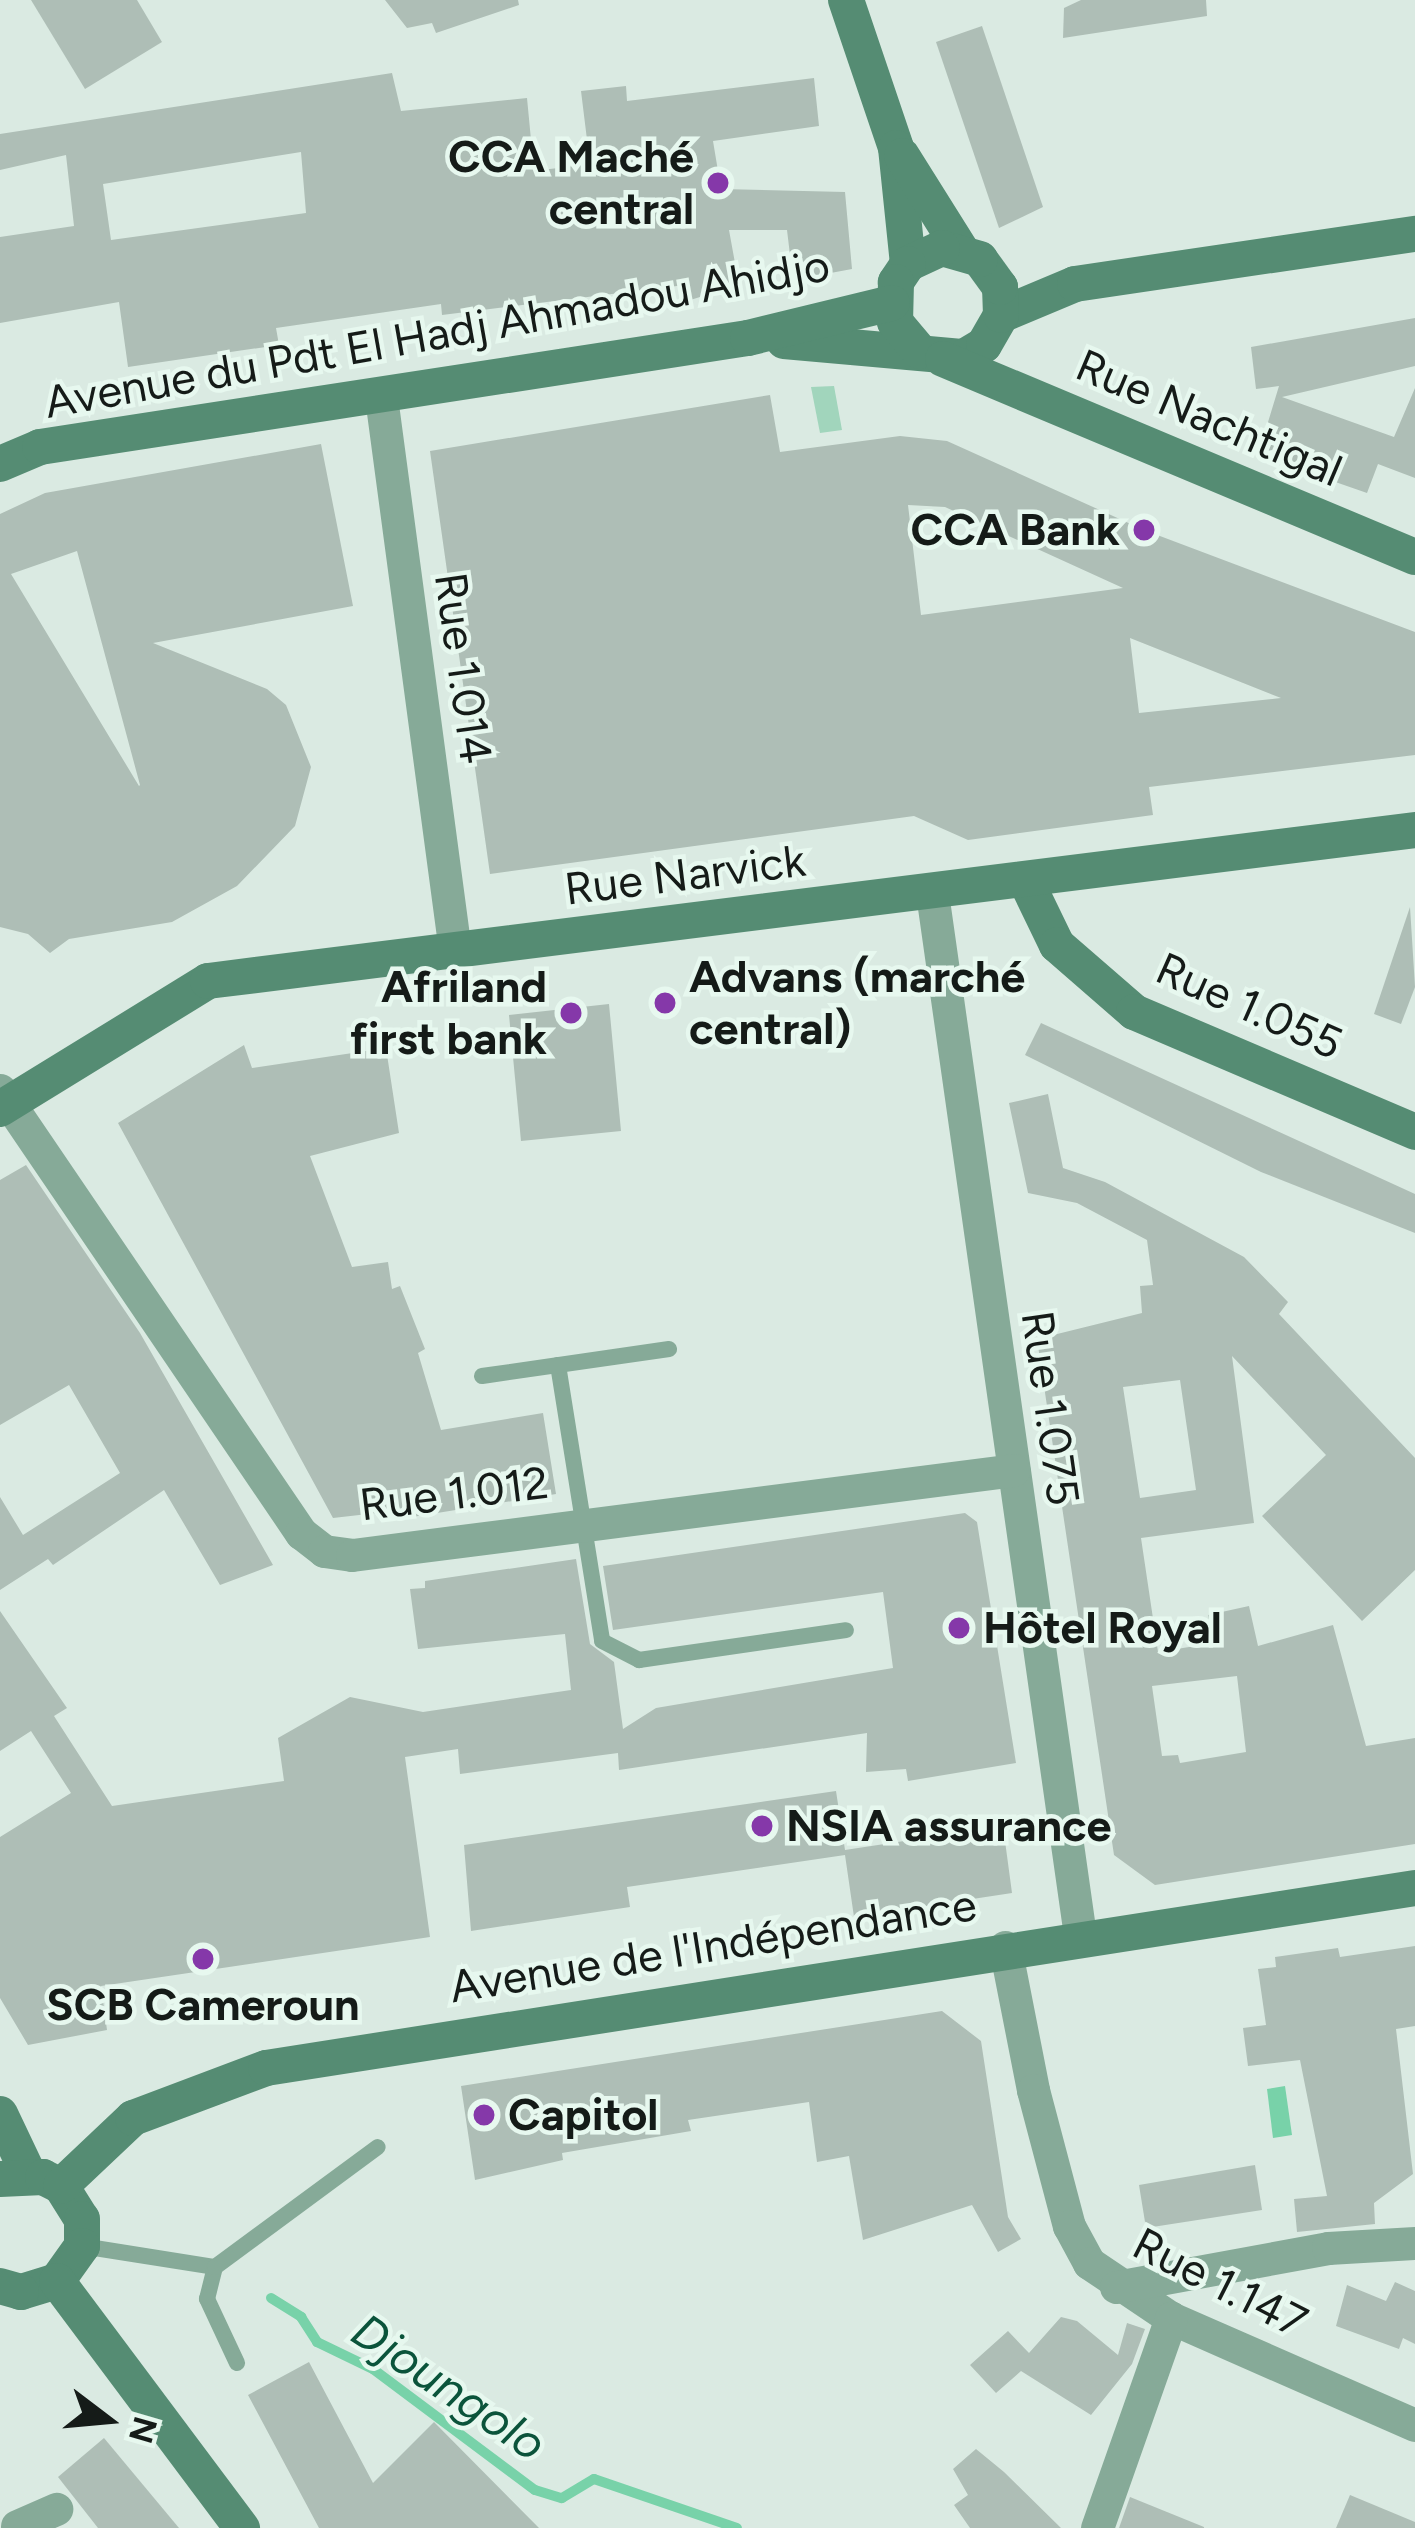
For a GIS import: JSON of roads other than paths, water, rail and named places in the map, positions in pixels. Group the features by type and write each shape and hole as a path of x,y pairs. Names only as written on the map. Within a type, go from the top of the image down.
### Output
{"main road":[{"path":"846,0 896,148 908,264 892,303 904,339 931,355 1012,386"},
{"path":"896,148 961,250 994,274 1075,284 1415,234"},
{"path":"908,264 923,254 961,250"},
{"path":"992,330 994,274"},
{"path":"748,338 931,355 992,330 1075,284"},
{"name":"Avenue du Pdt El Hadj Ahmadou Ahidjo","path":"0,464 40,448 748,338 892,303"},
{"name":"Rue Nachtigal","path":"992,330 1012,386 1415,557"},
{"name":"Rue Narvick","path":"3,1101 208,982 1415,830"},
{"name":"Rue 1.055","path":"1026,881 1057,945 1135,1012 1415,1132"},
{"name":"Avenue de l'Indépendance","path":"30,2179 134,2118 266,2068 1005,1947 1415,1888"},
{"path":"0,2114 30,2179 82,2219 82,2246 58,2282 21,2292 0,2286"},
{"path":"58,2282 242,2528"}],"street":[{"name":"Rue 1.014","path":"381,397 454,951"},
{"name":"Rue 1.075","path":"932,893 1080,1936"},
{"name":"Rue 1.012","path":"3,1101 301,1532 324,1551 352,1555 1014,1470"},
{"name":"Rue 1.147","path":"1005,1947 1069,2226 1089,2264 1116,2287 1171,2318 1415,2425"},
{"path":"1116,2287 1328,2248 1415,2243"},
{"path":"1096,2528 1171,2318"},
{"path":"12,2525 56,2509"}],"lane":[{"path":"482,1376 669,1348"},
{"path":"558,1365 602,1641 639,1660 846,1630"},
{"path":"237,2363 207,2299 215,2267 378,2147"},
{"path":"82,2246 215,2267"}],"waterway":[{"name":"Djoungolo","path":"271,2298 301,2317 317,2342 373,2369 535,2490 562,2498 594,2479 737,2528"}],"place":[{"name":"CCA Maché central","path":"718,183"},
{"name":"CCA Bank","path":"1144,530"},
{"name":"Advans (marché central)","path":"665,1003"},
{"name":"Afriland first bank","path":"571,1013"},
{"name":"Hôtel Royal","path":"959,1628"},
{"name":"NSIA assurance","path":"762,1826"},
{"name":"SCB Cameroun","path":"203,1959"},
{"name":"Capitol","path":"484,2115"}]}
